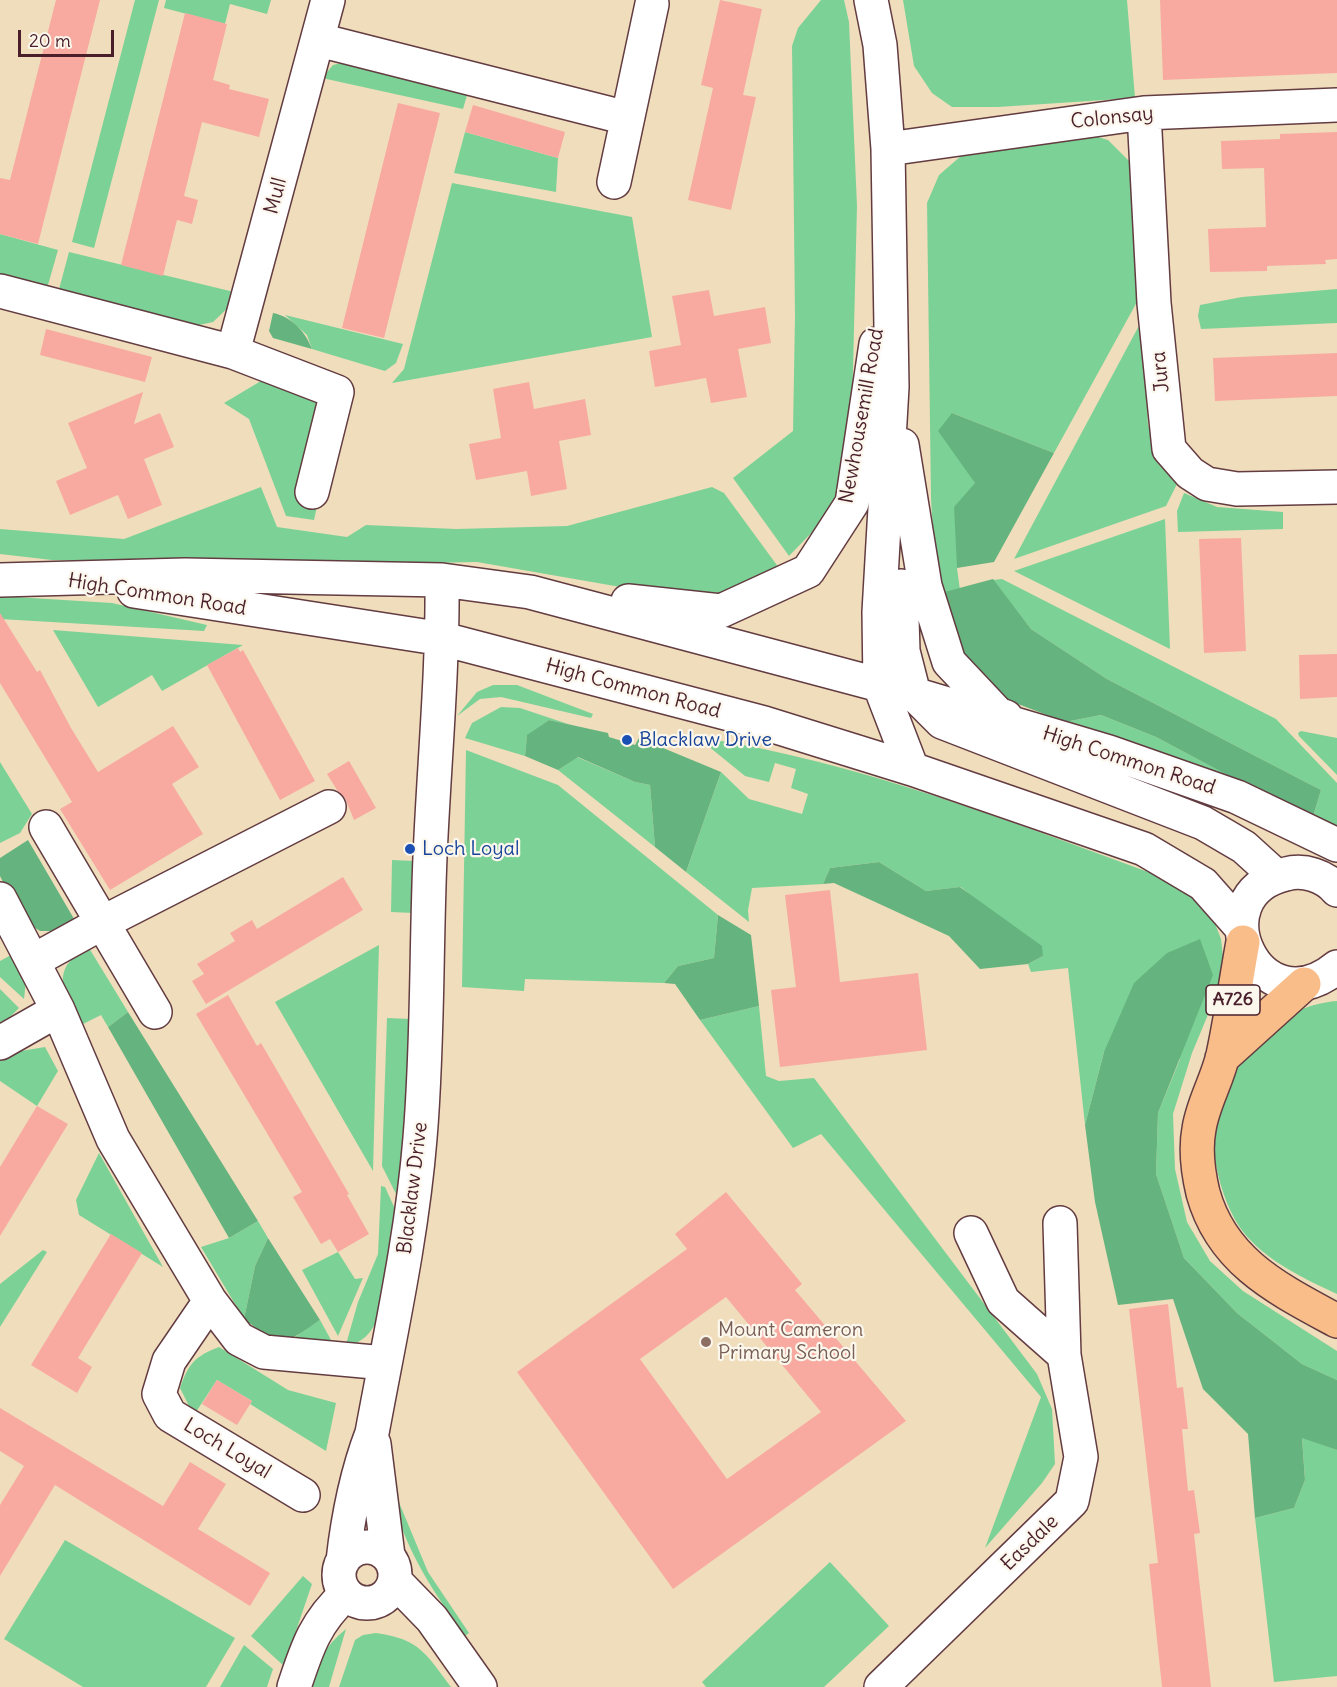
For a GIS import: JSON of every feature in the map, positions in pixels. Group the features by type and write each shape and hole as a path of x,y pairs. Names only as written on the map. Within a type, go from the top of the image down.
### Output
{"main road":[{"name":"A726","path":"1222,1058 1242,934"},
{"name":"A726","path":"1222,1058 1326,977"},
{"path":"1222,1058 1210,1088 1198,1130 1197,1156 1208,1209 1218,1231 1241,1260 1287,1294 1337,1321"}],"street":[{"name":"Mull","path":"233,352 328,0"},
{"name":"Newhousemill Road","path":"870,0 880,45 888,149 892,387 879,612 880,686 912,769"},
{"path":"614,182 652,4"},
{"path":"318,40 627,118"},
{"name":"Colonsay","path":"888,149 1144,113 1337,105"},
{"name":"Jura","path":"1144,113 1154,303 1169,449 1190,473 1207,484 1237,489 1337,487"},
{"name":"Newhousemill Road","path":"530,592 721,611 808,571 852,503 889,252"},
{"path":"0,291 233,352 337,392 312,492"},
{"name":"Newhousemill Road","path":"892,387 925,586 949,662 998,714 1109,752"},
{"name":"Newhousemill Road","path":"908,482 900,584 903,651 914,694"},
{"name":"High Common Road","path":"0,580 185,575 442,580 530,592 914,694 1109,752 1237,796 1337,845"},
{"name":"High Common Road","path":"55,579 442,639 764,723 912,769 1144,849 1203,884 1242,934 1249,957 1259,970 1273,979 1288,984 1326,977"},
{"name":"Blacklaw Drive","path":"343,1561 349,1511 372,1433 413,1212 428,1021 430,857 442,639 442,580"},
{"name":"High Common Road","path":"914,694 942,722 1203,823 1244,847 1276,876"},
{"path":"33,961 102,922 329,807"},
{"path":"46,827 155,1012"},
{"path":"1242,934 1251,896 1262,884 1276,876 1305,873 1335,887"},
{"path":"0,899 58,1010 113,1139 210,1301 239,1339 264,1352 385,1363"},
{"path":"0,1043 58,1010"},
{"name":"Easdale","path":"881,1687 1072,1501 1081,1457 1065,1355 1060,1223"},
{"path":"971,1233 1003,1301 1065,1355"},
{"name":"Loch Loyal","path":"210,1301 169,1361 159,1394 170,1415 303,1495"},
{"name":"Blacklaw Drive","path":"372,1433 391,1568"},
{"path":"391,1568 384,1598 375,1602 354,1600 346,1594 339,1578 343,1561 355,1549 373,1547 391,1568 432,1619 480,1687"},
{"path":"294,1687 309,1639 329,1609 346,1594"}],"green space":[{"path":"135,0 159,0 94,248 72,242"},
{"path":"166,0 271,0 267,14 230,4 225,24 164,8"},
{"path":"821,0 844,0 849,22 857,206 851,451 838,494 819,525 789,556 733,478 793,431 795,316 792,46 798,28"},
{"path":"903,0 1127,0 1135,98 998,107 952,107 932,93 914,66"},
{"path":"350,61 468,92 463,109 322,78 333,65"},
{"path":"465,132 558,158 556,192 454,173"},
{"path":"1088,134 1108,140 1129,161 1136,184 1143,291 1054,453 952,413 975,483 957,568 960,590 937,594 931,499 927,203 939,175 961,156"},
{"path":"452,183 632,217 652,337 392,383 404,369"},
{"path":"0,234 58,250 46,292 0,279"},
{"path":"69,252 234,292 231,305 213,322 190,327 58,293"},
{"path":"1337,289 1337,323 1201,329 1198,316 1200,305 1242,297"},
{"path":"273,313 292,321 306,336 312,349 273,338 269,331"},
{"path":"285,315 403,344 396,363 385,371 312,349 307,335"},
{"path":"1142,320 1148,425 1156,447 1181,476 1166,506 1014,559"},
{"path":"266,378 307,391 319,406 318,502 314,520 286,516 249,419 224,403"},
{"path":"952,413 1054,453 994,562 957,568 954,507 975,483 938,431"},
{"path":"261,487 277,527 347,537 366,525 456,529 567,526 712,487 724,493 779,568 743,588 701,597 632,589 477,562 322,565 143,562 52,560 0,554 0,529 124,539"},
{"path":"1184,493 1217,507 1283,512 1283,529 1178,532 1177,511"},
{"path":"1165,519 1170,649 1014,571"},
{"path":"993,579 1031,629 1107,679 1321,790 1312,820 1156,737 1101,715 1065,722 992,694 969,672 937,594"},
{"path":"1002,579 1276,719 1337,783 1337,834 1312,820 1321,790 1107,679 1031,629 993,580"},
{"path":"0,596 112,603 207,625 204,631 0,619"},
{"path":"53,630 243,645 162,691 152,675 98,707"},
{"path":"493,685 517,685 593,714 591,718 501,697 480,699 457,716 477,692"},
{"path":"501,707 520,708 571,725 549,720 527,736 525,756 465,738 472,723"},
{"path":"1101,715 1156,737 1279,802 1065,722"},
{"path":"549,720 608,733 609,737 635,745 639,738 721,772 686,872 655,847 650,785 635,782 578,757 558,770 525,756 527,735"},
{"path":"1301,731 1337,738 1337,775 1299,736 1298,733"},
{"path":"697,737 818,762 938,797 1173,881 1195,895 1212,916 1221,939 1225,974 1192,1053 1173,1114 1175,1169 1187,1222 1210,1261 1243,1291 1337,1351 1337,1380 1302,1364 1237,1313 1184,1258 1156,1174 1158,1113 1180,1059 1104,1052 1085,1125 1068,968 1031,972 1028,964 1043,956 961,887 926,891 879,862 830,868 823,884 752,888 748,910 749,922 686,872 721,772 749,799 802,814 808,794 791,788 796,769 775,763 769,782 745,776"},
{"path":"466,750 558,785 718,915 714,958 678,966 664,983 525,979 524,991 462,987"},
{"path":"577,757 635,782 650,785 655,847 558,770"},
{"path":"0,762 32,814 20,833 0,843"},
{"path":"28,840 77,924 62,931 40,931 21,919 0,876 0,858"},
{"path":"392,860 415,861 414,913 391,912"},
{"path":"879,862 926,891 960,887 1042,946 1043,956 1028,964 980,969 949,936 834,883 823,884 830,868"},
{"path":"718,915 751,935 759,1006 700,1020 675,984 664,983 678,966 714,958"},
{"path":"1200,939 1213,975 1158,1113 1156,1174 1184,1258 1237,1313 1302,1364 1337,1380 1337,1450 1302,1438 1305,1480 1294,1508 1255,1518 1248,1434 1203,1389 1173,1299 1118,1305 1095,1202 1085,1125 1104,1052 1134,983 1167,953"},
{"path":"379,945 373,1171 275,1002"},
{"path":"89,948 128,1012 108,1027 101,1015 83,1024 70,1004 64,988 63,980 67,965"},
{"path":"13,954 26,981 24,999 0,977 0,961"},
{"path":"0,989 19,1008 7,1020 0,1022"},
{"path":"1337,1001 1337,1294 1282,1265 1246,1235 1237,1223 1223,1190 1216,1166 1214,1131 1228,1088 1237,1069 1248,1051 1262,1036 1295,1012"},
{"path":"759,1006 766,1076 779,1081 814,1078 1037,1374 1052,1409 1055,1464 1042,1483 985,1548 1041,1397 821,1134 793,1148 700,1020"},
{"path":"128,1012 258,1221 229,1238 108,1027"},
{"path":"387,1018 411,1019 398,1198 382,1166"},
{"path":"45,1047 58,1071 37,1106 0,1081 0,1061 15,1052"},
{"path":"99,1153 163,1267 79,1215 76,1200"},
{"path":"381,1186 385,1187 396,1211 379,1316 366,1336 345,1348 358,1302 378,1254"},
{"path":"258,1221 268,1238 255,1266 244,1319 201,1247 229,1238"},
{"path":"268,1238 320,1320 289,1339 274,1339 244,1319 255,1266"},
{"path":"43,1250 47,1252 0,1327 0,1284"},
{"path":"338,1252 355,1279 363,1278 338,1336 302,1270"},
{"path":"320,1320 336,1349 289,1341"},
{"path":"219,1347 288,1390 336,1403 326,1451 250,1404 252,1401 217,1380 196,1412 189,1406 180,1388 186,1372 198,1358"},
{"path":"1302,1437 1337,1450 1337,1676 1274,1682 1255,1518 1294,1508 1305,1480"},
{"path":"398,1500 428,1572 469,1633 465,1636 414,1556 393,1502"},
{"path":"65,1540 235,1638 206,1687 83,1687 4,1639"},
{"path":"830,1562 889,1626 824,1687 706,1687 702,1682"},
{"path":"303,1576 312,1584 284,1666 251,1636"},
{"path":"346,1629 329,1687 310,1687 323,1655"},
{"path":"376,1633 403,1639 421,1650 451,1687 339,1687 355,1640 363,1635"},
{"path":"244,1645 273,1669 267,1687 220,1687"}],"building":[{"path":"56,0 100,0 38,244 0,234 0,178 10,180"},
{"path":"720,0 762,9 743,95 756,97 731,210 688,200 713,88 701,85"},
{"path":"1160,0 1337,0 1337,73 1163,80"},
{"path":"185,13 227,24 213,80 230,85 229,89 269,99 259,137 202,122 184,196 198,200 192,224 177,220 163,276 121,265"},
{"path":"398,103 440,113 384,338 342,328"},
{"path":"473,105 565,132 558,158 465,132"},
{"path":"1337,132 1337,259 1325,260 1326,264 1267,266 1267,271 1210,272 1208,229 1266,227 1264,168 1222,169 1221,141 1280,139 1280,134"},
{"path":"709,290 714,316 765,307 771,343 738,349 747,397 711,403 706,378 655,387 649,351 681,345 672,296"},
{"path":"46,329 152,357 145,382 40,355"},
{"path":"1337,353 1337,396 1215,401 1213,358"},
{"path":"529,382 534,409 585,399 591,435 559,441 567,489 531,496 527,471 476,480 469,444 501,438 493,389"},
{"path":"143,392 134,424 160,413 174,447 144,459 162,505 128,519 118,495 70,515 56,481 87,468 68,423"},
{"path":"1241,538 1246,651 1204,653 1199,539"},
{"path":"0,613 37,672 40,670 98,772 173,726 199,767 172,784 203,834 110,890 60,809 72,802 0,683"},
{"path":"238,648 240,652 243,650 315,781 280,800 207,665"},
{"path":"1337,654 1337,697 1300,699 1299,655"},
{"path":"349,761 376,808 354,820 345,798 327,774"},
{"path":"343,877 363,910 206,1004 192,981 204,974 197,964 235,941 230,933 252,920 257,929"},
{"path":"830,890 840,982 918,973 927,1050 780,1067 771,990 796,987 785,895"},
{"path":"228,995 257,1046 261,1043 349,1194 347,1195 369,1234 338,1252 330,1239 321,1244 293,1197 302,1192 196,1014"},
{"path":"37,1106 68,1124 0,1236 0,1167"},
{"path":"726,1192 802,1284 795,1290 906,1421 673,1589 517,1372 687,1249 675,1234","holes":["726,1297 821,1412 727,1479 640,1359"]},
{"path":"111,1234 142,1253 78,1358 92,1367 77,1393 31,1365"},
{"path":"1168,1304 1177,1388 1183,1387 1188,1429 1182,1429 1188,1491 1194,1490 1200,1533 1194,1534 1211,1687 1162,1687 1149,1564 1158,1563 1129,1309"},
{"path":"217,1380 252,1401 237,1425 202,1404"},
{"path":"0,1408 163,1506 190,1462 226,1484 198,1529 270,1573 250,1606 55,1485 0,1576 0,1505 24,1466 0,1451"}],"place":[{"name":"Blacklaw Drive","path":"627,740"},
{"name":"Loch Loyal","path":"410,849"},
{"name":"Mount Cameron Primary School","path":"706,1342"}]}
